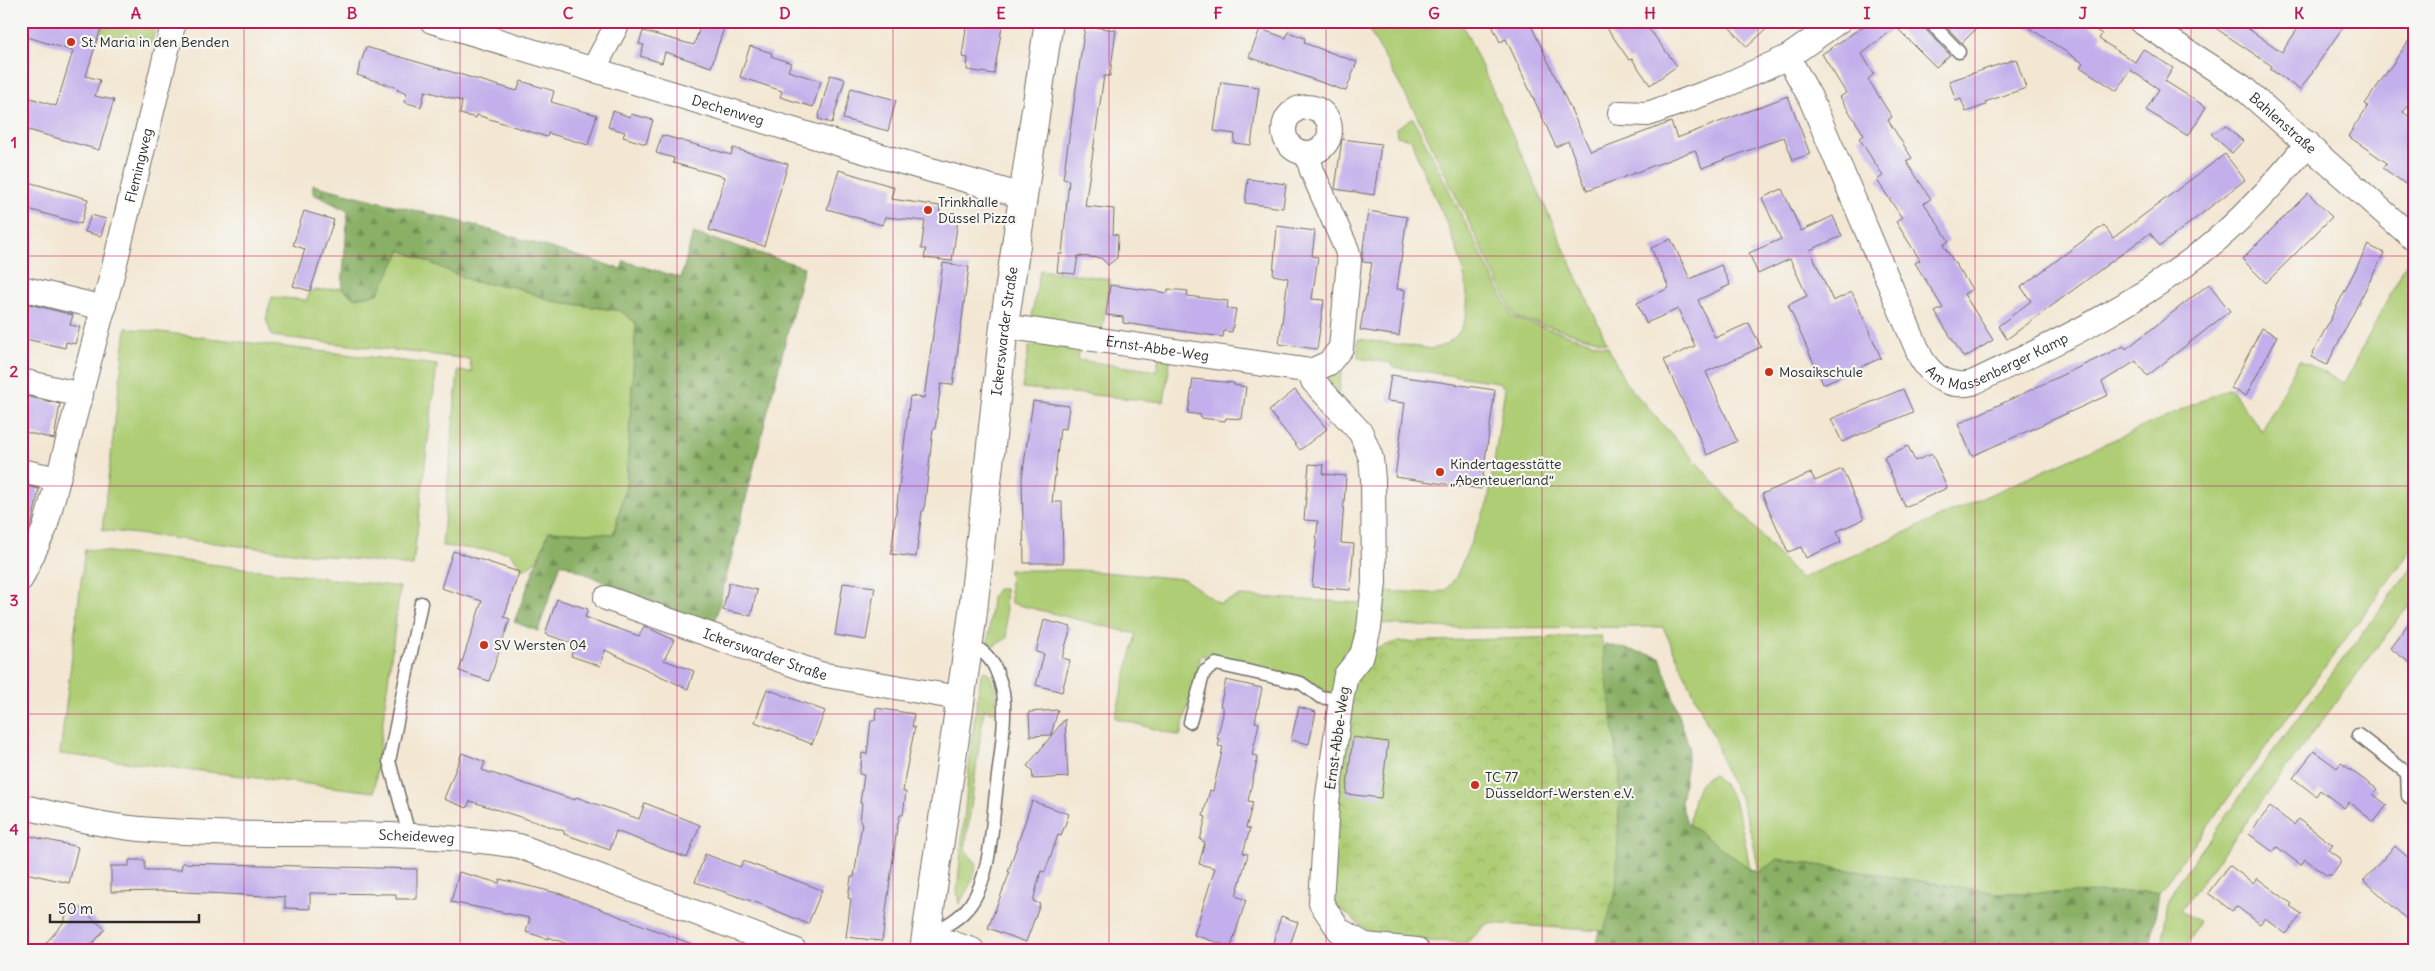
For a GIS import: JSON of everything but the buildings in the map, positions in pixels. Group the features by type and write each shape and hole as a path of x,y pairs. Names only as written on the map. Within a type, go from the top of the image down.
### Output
{"main road":[{"name":"Ickerswarder Straße","path":"926,942 968,643 1004,326 1049,21"}],"street":[{"name":"Flemingweg","path":"23,570 45,528 104,308 174,21"},
{"name":"Dechenweg","path":"432,21 1023,196"},
{"path":"593,70 619,21"},
{"path":"1620,113 1648,114 1722,87 1788,57 1839,21"},
{"name":"Bahlenstraße","path":"2140,21 2241,86 2308,143 2414,239"},
{"name":"Am Massenberger Kamp","path":"1788,57 1810,98 1922,358 1927,368 1937,377 1948,383 1961,385 1972,383 2067,338 2132,300 2208,246 2249,208 2308,143"},
{"path":"1307,153 1312,171 1347,250 1349,262 1341,348 1329,363 1311,371"},
{"path":"21,288 104,308"},
{"name":"Ernst-Abbe-Weg","path":"1004,326 1311,371 1314,381 1361,433 1371,458 1373,479 1375,629 1362,655 1346,675 1327,803 1320,903 1339,930 1365,945 1417,950"},
{"path":"21,380 81,395"},
{"path":"21,471 58,479"},
{"name":"Ickerswarder Straße","path":"606,598 820,674 959,698"},
{"name":"Scheideweg","path":"21,806 67,818 140,828 248,834 406,834 475,839 519,846 794,950"},
{"path":"926,942 972,950"}],"lane":[{"path":"1929,21 1959,52"},
{"path":"406,834 407,827 389,761 421,603"},
{"path":"926,942 959,917 971,904 987,861 1003,734 1004,703 998,675 993,664 978,647 968,643"},
{"path":"1190,722 1204,672 1216,664 1301,683 1320,697 1342,700"},
{"path":"2358,735 2402,765 2407,774 2408,796 2414,801"}],"green space":[{"path":"104,21 157,21 151,47 100,35"},
{"path":"1364,21 1461,21 1607,343 1515,317 1417,116"},
{"path":"1413,118 1513,318 1608,347 1625,382 1800,579 2230,388 2262,431 2299,360 2344,383 2407,262 2414,268 2414,546 2159,892 1997,893 1778,859 1759,873 1753,840 1740,797 1725,771 1716,742 1663,627 1454,628 1384,624 1378,620 1379,591 1433,593 1446,590 1456,577 1488,502 1505,388 1498,382 1392,367 1391,363 1358,358 1358,339 1433,349 1454,338 1465,320 1467,297 1463,271 1455,245 1411,139 1397,136 1396,128"},
{"path":"313,185 470,224 621,269 624,261 681,278 693,233 804,267 713,630 561,563 538,631 514,622 549,531 614,534 626,487 636,323 621,311 552,301 515,287 474,282 401,250 378,294 354,298 342,288 348,211 313,194"},
{"path":"401,250 474,282 515,287 552,301 621,311 636,323 626,487 613,534 549,531 538,559 524,570 509,552 442,546 458,371 472,372 469,359 272,336 266,319 272,297 307,300 310,291 342,288 354,298 378,293"},
{"path":"1040,270 1110,279 1102,332 1035,321 1032,315"},
{"path":"126,328 437,365 413,566 102,530"},
{"path":"1054,341 1079,344 1078,360 1157,371 1159,355 1171,355 1164,402 1022,388 1029,347"},
{"path":"1341,365 1342,367 1339,393 1323,376"},
{"path":"85,549 400,587 374,792 60,754"},
{"path":"2414,565 2414,598 2180,911 2199,921 2185,950 2162,950 2167,905 2174,888 2265,762"},
{"path":"1009,570 1079,570 1184,579 1220,604 1239,596 1360,603 1358,638 1343,652 1335,695 1319,692 1296,679 1201,655 1180,736 1115,718 1136,634 1011,603"},
{"path":"997,589 1005,589 1007,638 992,647 988,644 992,597"},
{"name":"TC 77 Düsseldorf-Wersten e.V.","path":"1601,636 1620,778 1616,890 1604,931 1488,923 1467,943 1377,938 1323,895 1349,676 1365,653 1395,642"},
{"path":"1605,644 1660,657 1689,746 1681,804 1687,823 1750,869 1759,872 1778,859 1997,893 2159,892 2150,950 1595,950 1600,925 1598,663"},
{"path":"984,671 988,672 995,687 997,709 993,712 984,710 965,850 977,864 972,881 959,904 957,891 970,755 981,674"},
{"path":"1713,775 1722,783 1735,805 1743,831 1750,869 1689,825 1698,788 1701,782"}],"place":[{"name":"St. Maria in den Benden","path":"71,42"},
{"name":"Trinkhalle Düssel Pizza","path":"928,210"},
{"name":"Mosaikschule","path":"1769,372"},
{"name":"Kindertagesstätte „Abenteuerland“","path":"1440,472"},
{"name":"SV Wersten 04","path":"484,645"},
{"name":"TC 77 Düsseldorf-Wersten e.V.","path":"1475,785"}]}
